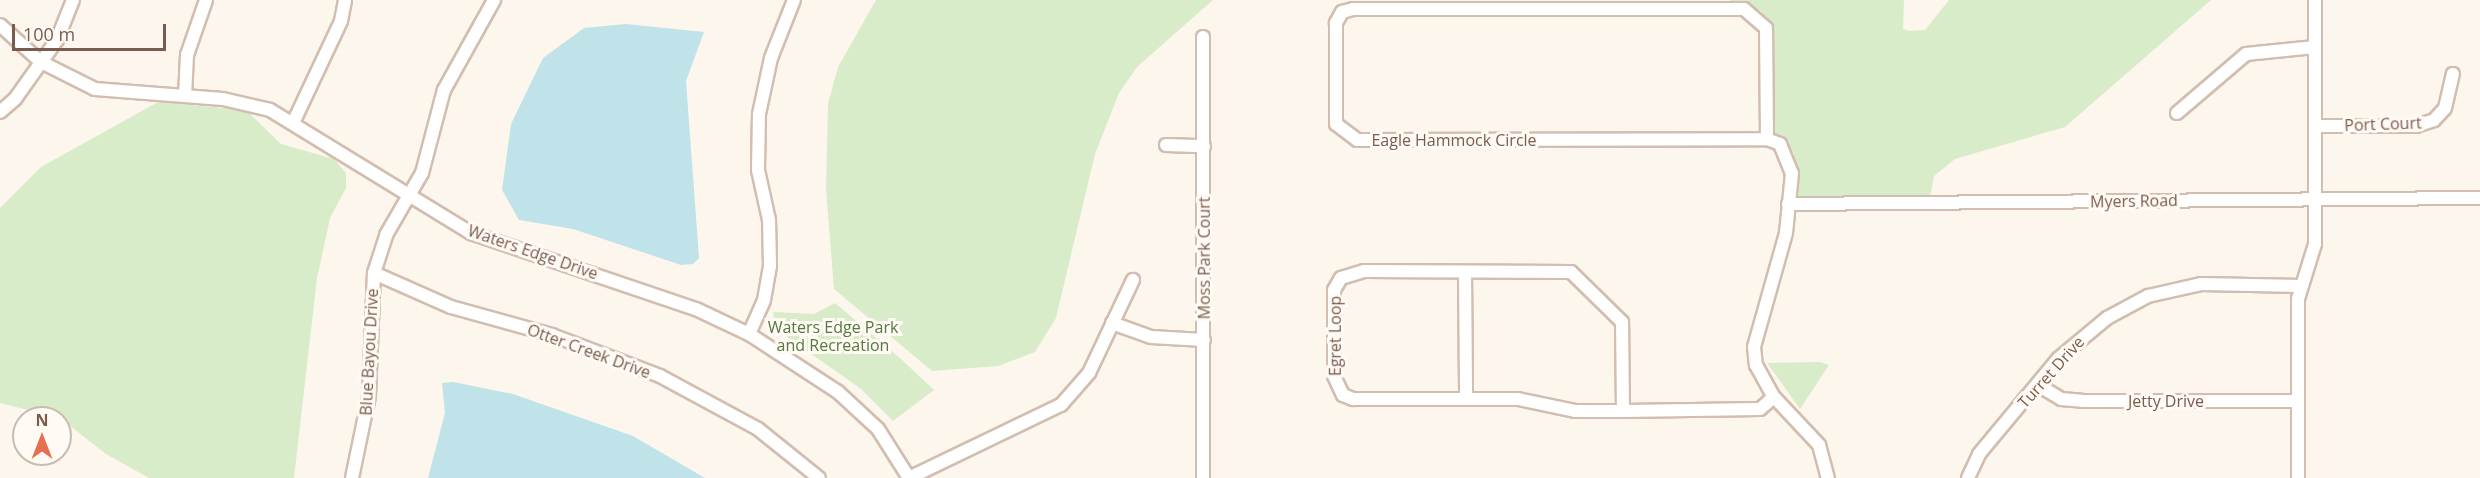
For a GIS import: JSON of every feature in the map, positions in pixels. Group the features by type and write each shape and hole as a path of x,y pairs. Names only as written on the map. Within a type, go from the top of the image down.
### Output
{"street":[{"path":"0,112 41,62 70,15 73,0"},
{"path":"185,96 187,55 206,0"},
{"path":"294,121 341,21 345,0"},
{"name":"Blue Bayou Drive","path":"352,478 369,396 374,273 386,236 410,198 422,173 444,90 494,0"},
{"path":"2298,478 2301,286 2315,244 2315,0"},
{"path":"749,334 764,300 770,266 769,220 758,170 759,114 771,58 792,1"},
{"name":"Eagle Hammock Circle","path":"1353,9 1744,9 1767,28 1767,139 1357,140 1336,124 1336,22 1342,12 1353,9"},
{"name":"Waters Edge Drive","path":"0,25 41,62 94,89 223,99 294,121 410,198 471,232 696,309 749,334 838,392 878,429 909,478"},
{"name":"Moss Park Court","path":"1203,37 1203,478"},
{"path":"2177,113 2246,54 2315,47"},
{"name":"Port Court","path":"2315,126 2416,126 2434,120 2445,108 2453,74"},
{"path":"1767,139 1788,155 1788,204 1786,233 1754,347 1762,382 1819,445 1828,478"},
{"path":"1166,145 1204,146"},
{"name":"Myers Road","path":"1788,204 2480,198"},
{"name":"Egret Loop","path":"1623,411 1622,322 1578,276 1364,271 1341,278 1334,290 1334,376 1343,395 1353,399 1518,399 1575,411 1623,411 1760,409 1774,397"},
{"path":"1465,272 1466,399"},
{"name":"Otter Creek Drive","path":"374,273 451,307 552,335 660,376 758,429 819,478"},
{"path":"909,478 1061,405 1089,373 1133,280"},
{"name":"Turret Drive","path":"1968,478 1979,454 2082,335 2148,296 2201,284 2301,286"},
{"path":"1112,323 1151,337 1204,340"},
{"name":"Jetty Drive","path":"2038,385 2061,399 2082,401 2298,401"}],"green space":[{"path":"876,0 1213,0 1137,67 1119,93 1095,154 1056,318 1035,352 998,366 932,371 834,289 826,189 828,104 838,67"},
{"path":"1729,0 1904,0 1903,29 1909,31 1925,30 1949,0 2211,0 2065,127 1955,159 1934,176 1930,197 1794,198 1794,153 1773,135 1771,24 1761,11"},
{"path":"158,102 246,110 281,144 334,159 346,173 346,188 330,218 317,278 294,478 149,478 106,454 72,427 72,406 12,406 0,403 0,208 41,167"},
{"name":"Waters Edge Park and Recreation","path":"835,303 934,390 893,421 861,389 776,329 773,312 814,314"},
{"path":"1820,362 1829,365 1800,409 1767,363"}],"water":[{"path":"626,24 704,32 686,81 699,258 693,264 681,265 573,229 519,220 502,190 511,124 543,58 584,28"},
{"path":"453,382 513,394 633,436 705,478 428,478 445,413 442,383"}]}
